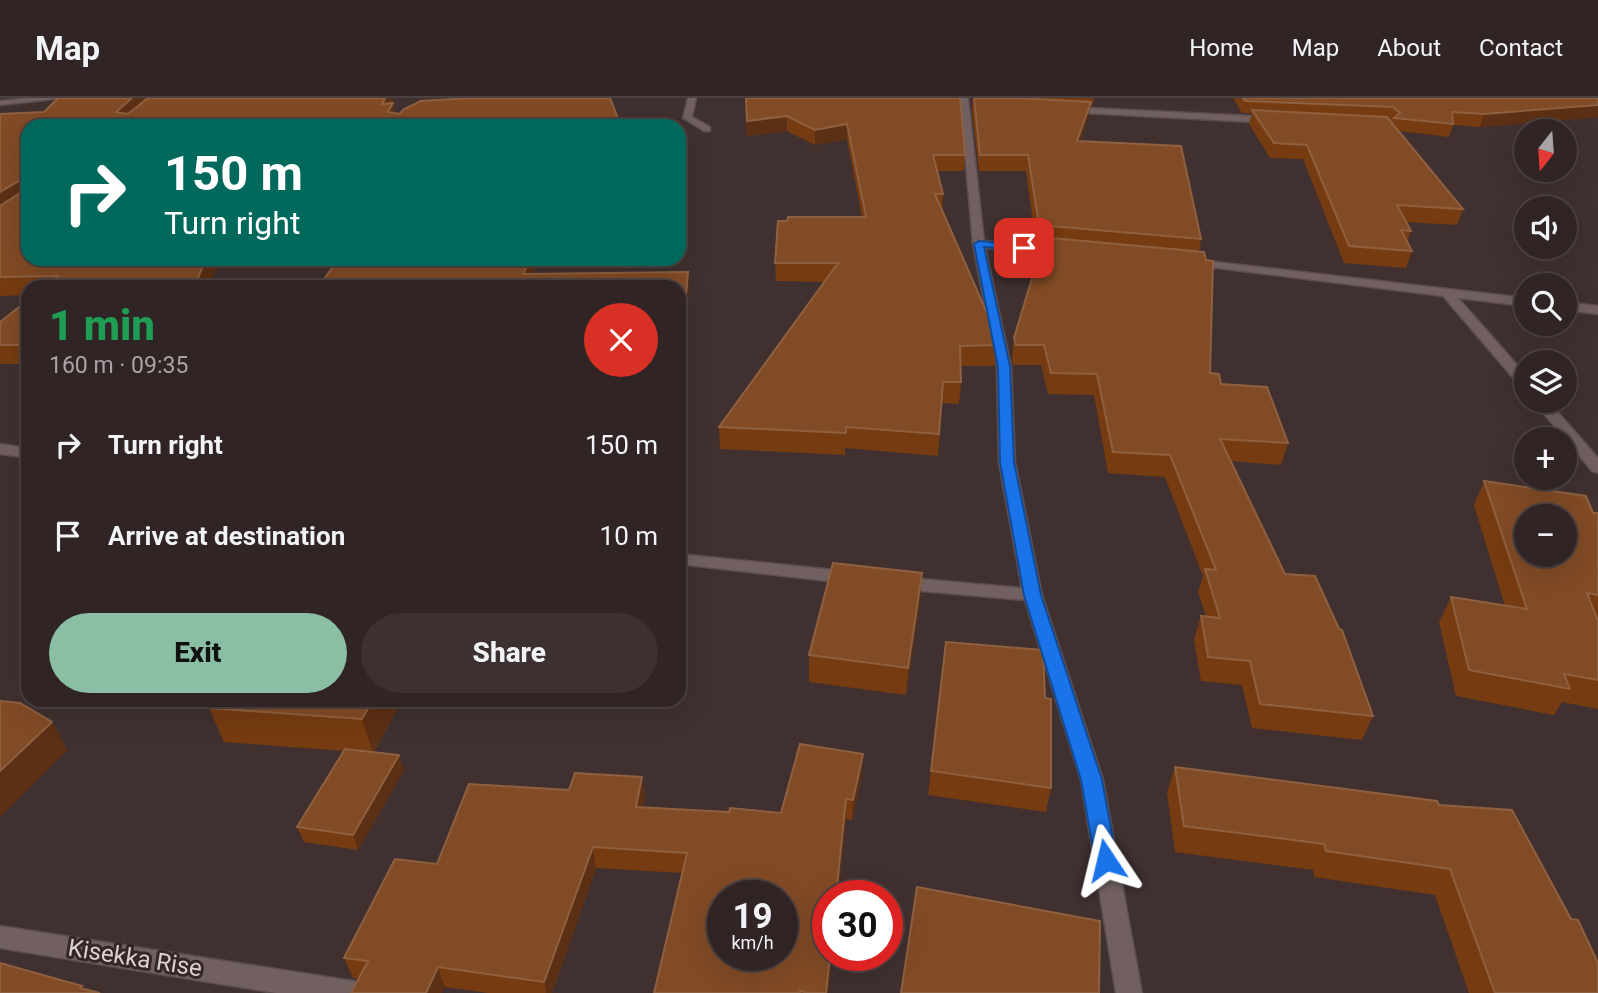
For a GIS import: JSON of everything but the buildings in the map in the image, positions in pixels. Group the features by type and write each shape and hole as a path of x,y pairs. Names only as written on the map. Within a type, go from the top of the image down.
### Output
{"street":[{"path":"0,103 58,98"},
{"path":"692,98 687,118 707,129"},
{"path":"970,103 979,244 1004,367 1007,462 1033,595 1092,780 1129,993"},
{"path":"1061,109 1278,120"},
{"path":"979,244 1079,253"},
{"path":"1171,261 1514,301"},
{"path":"1447,293 1514,370"},
{"path":"1577,308 1598,310"},
{"path":"1550,413 1598,468"},
{"path":"0,449 21,452"},
{"path":"686,560 1033,595"},
{"name":"Kisekka Rise","path":"0,937 353,993"}],"route":[{"path":"1024,248 979,244 1004,367 1007,462 1033,595 1092,780 1106,860"}]}
